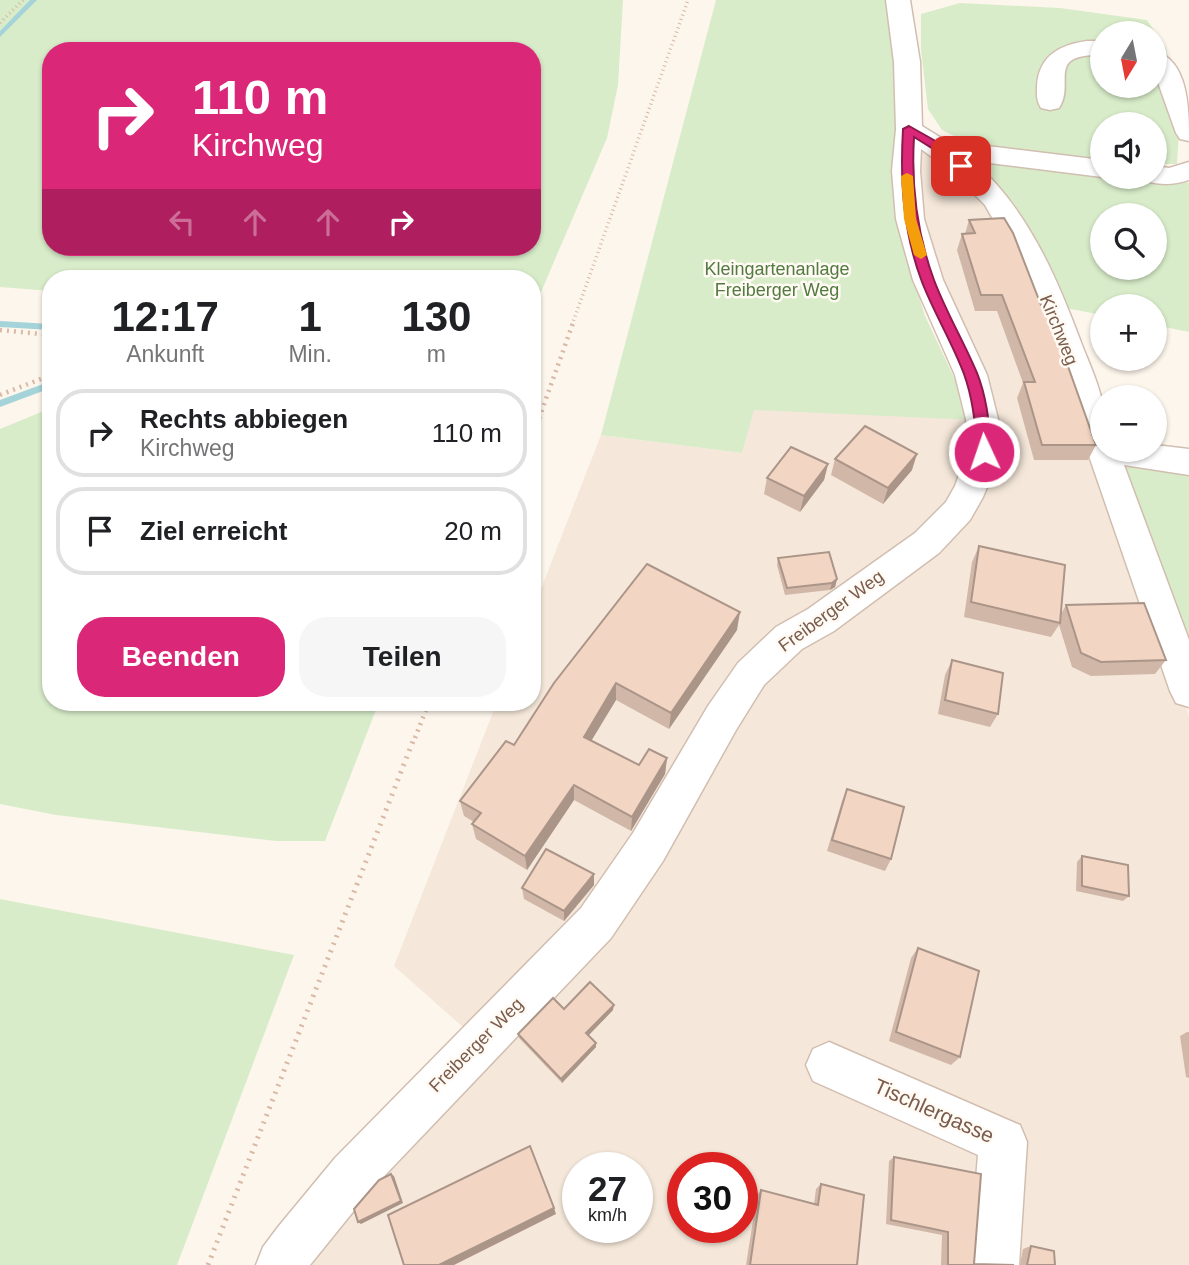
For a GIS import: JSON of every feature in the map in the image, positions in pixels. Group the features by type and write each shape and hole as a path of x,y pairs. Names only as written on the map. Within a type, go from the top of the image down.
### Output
{"street":[{"name":"Freiberger Weg","path":"281,1265 352,1175 596,923 648,847 715,730 751,674 789,638 821,620 927,543 958,511 971,488 984,452 982,419 971,375 928,281 910,219 906,171 909,129 907,62 898,0"},
{"path":"1050,102 1051,70 1059,59 1083,46 1090,47"},
{"path":"1167,72 1184,127 1189,133"},
{"name":"Kirchweg","path":"909,129 942,149 981,183 1004,213 1027,254 1055,315 1090,416"},
{"path":"942,149 1090,167"},
{"path":"1167,176 1189,172"},
{"path":"1167,459 1189,462"},
{"name":"Kirchweg","path":"1106,462 1189,691"},
{"name":"Tischlergasse","path":"829,1065 1003,1142 994,1265"}],"path":[{"path":"0,23 23,0"},
{"path":"541,413 688,0"},
{"path":"0,330 42,334"},
{"path":"0,395 42,379"},
{"path":"208,1265 425,711"}],"shaded area":[{"path":"920,145 987,200 1090,452 1090,462 1094,462 1169,645 1189,717 1189,1265 289,1265 482,1044 394,966 493,711 541,711 541,589 601,435 742,453 755,402 990,400 931,262 917,210"}],"green space":[{"path":"0,0 623,0 618,85 607,138 541,292 541,270 42,270 42,290 0,287"},
{"name":"Kleingartenanlage Freiberger Weg","path":"716,0 889,0 897,65 903,245 925,316 974,420 754,410 742,453 601,435"},
{"path":"960,3 1060,8 1147,20 1090,21 1090,98 1167,98 1167,53 1180,112 1177,164 1167,164 1167,112 1090,112 1090,161 978,148 942,130 928,109 921,50 921,14"},
{"path":"942,149 1090,167 1090,189 1167,189 1167,178 1189,183 1189,332 1167,327 1167,294 1090,294 1090,313 1050,305 1027,255"},
{"path":"42,412 42,711 376,711 325,841 276,841 56,815 0,804 0,429"},
{"path":"1167,459 1189,462 1189,691 1106,462 1167,462"},
{"path":"0,899 294,955 177,1265 0,1265"}],"building":[{"path":"1004,218 1013,233 1041,305 1045,304 1049,313 1090,428 1090,445 1042,445 1024,382 1035,382 1002,295 981,295 962,234 975,233 969,220"},
{"path":"865,426 917,454 888,488 835,459"},
{"path":"791,447 828,464 804,496 767,478"},
{"path":"979,546 1065,565 1060,623 971,602"},
{"path":"829,552 837,579 832,583 787,588 778,558"},
{"path":"647,564 740,612 671,713 616,683 584,737 639,765 649,749 667,758 632,817 574,785 525,856 472,824 481,813 460,801 506,741 514,745 536,711 541,711 541,703"},
{"path":"1144,603 1166,660 1101,662 1081,653 1066,605"},
{"path":"952,660 1003,673 998,714 945,700"},
{"path":"847,789 904,807 891,859 832,840"},
{"path":"546,849 594,874 564,911 522,888"},
{"path":"1082,856 1128,865 1129,896 1082,886"},
{"path":"918,948 979,971 960,1057 896,1032"},
{"path":"590,982 614,1005 586,1033 596,1043 561,1079 518,1034 553,998 564,1009"},
{"path":"530,1146 554,1208 439,1265 404,1265 388,1215"},
{"path":"894,1157 981,1174 974,1264 1014,1265 948,1265 948,1232 891,1220"},
{"path":"391,1174 401,1201 358,1222 354,1209 379,1180"},
{"path":"821,1184 864,1195 857,1265 750,1265 753,1243 758,1243 761,1190 818,1205"},
{"path":"1031,1246 1054,1251 1055,1265 1027,1265"}],"waterway":[{"path":"0,35 34,0"},
{"path":"0,324 42,326"},
{"path":"0,404 42,388"}],"slow traffic":[{"path":"907,176 910,219 921,255"}],"route":[{"path":"961,166 942,149 909,129 906,171 910,219 928,281 971,375 982,419 984,452"}]}
